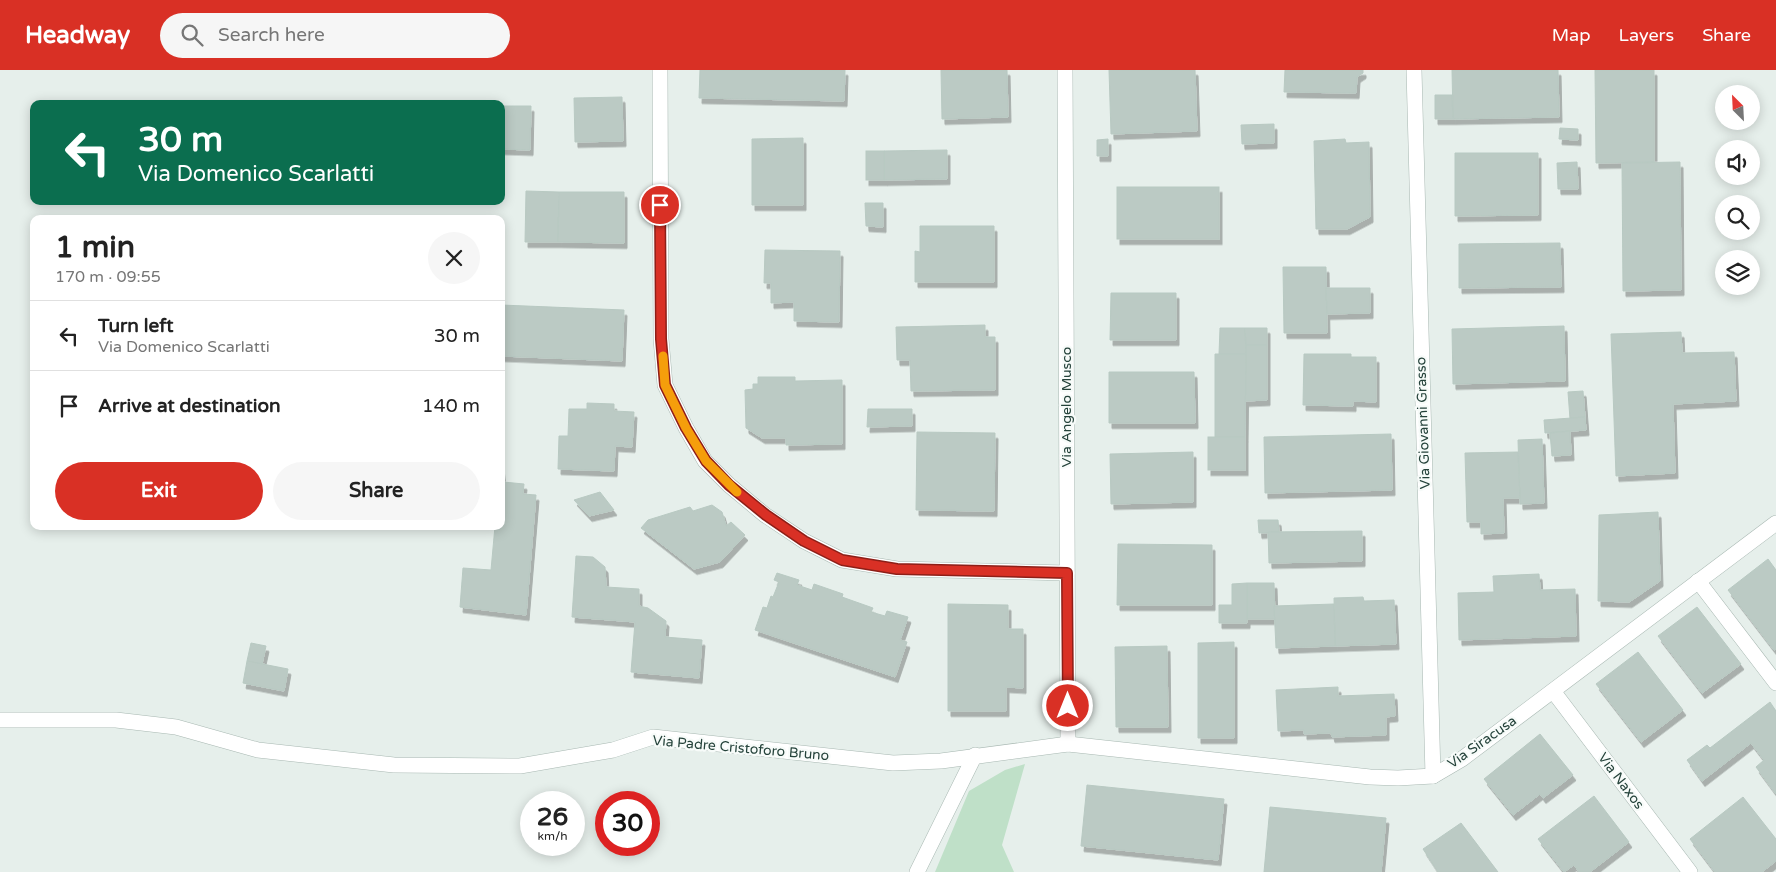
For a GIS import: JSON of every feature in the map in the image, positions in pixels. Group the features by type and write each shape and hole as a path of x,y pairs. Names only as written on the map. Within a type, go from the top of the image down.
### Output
{"street":[{"path":"660,70 661,339 665,385 686,428 706,461 729,485 766,515 804,541 842,560 897,569 1067,573"},
{"name":"Via Angelo Musco","path":"1065,70 1068,744"},
{"name":"Via Giovanni Grasso","path":"1414,70 1433,776"},
{"name":"Via Siracusa","path":"1068,744 1370,777 1433,776 1462,759 1776,523"},
{"path":"1698,581 1776,682"},
{"name":"Via Naxos","path":"1553,691 1690,872"},
{"name":"Via Padre Cristoforo Bruno","path":"0,720 116,720 176,727 258,750 394,765 520,766 613,750 653,737 893,763 941,761 1068,744"},
{"path":"917,872 975,755"}],"green space":[{"path":"1025,764 1002,845 1014,872 935,872 969,791 1005,770"}],"building":[{"path":"700,70 845,70 844,101 699,98"},
{"path":"941,70 1007,70 1008,117 942,119"},
{"path":"1109,70 1195,70 1197,131 1111,134"},
{"path":"1285,70 1363,70 1363,73 1357,77 1356,93 1284,92"},
{"path":"1452,70 1558,70 1559,117 1453,119"},
{"path":"1595,70 1654,70 1654,162 1596,163"},
{"path":"1435,95 1452,95 1453,119 1435,119"},
{"path":"622,97 623,141 575,142 574,98"},
{"path":"505,106 531,106 530,150 505,149"},
{"path":"1274,124 1274,143 1242,144 1241,125"},
{"path":"1560,128 1578,129 1578,140 1559,139"},
{"path":"803,138 803,205 752,205 752,139"},
{"path":"1108,139 1108,156 1097,156 1097,140"},
{"path":"1345,139 1346,143 1369,142 1370,217 1347,229 1316,229 1314,141"},
{"path":"947,150 947,179 884,180 884,151"},
{"path":"866,151 884,151 884,180 866,180"},
{"path":"1455,153 1538,153 1538,215 1455,216"},
{"path":"1577,162 1578,189 1558,189 1557,163"},
{"path":"1680,162 1681,290 1623,291 1622,163"},
{"path":"1117,187 1219,187 1219,239 1117,239"},
{"path":"526,191 559,192 558,242 525,242"},
{"path":"559,192 624,192 624,243 558,242"},
{"path":"865,203 883,203 883,227 866,226"},
{"path":"920,226 994,226 994,282 915,282 915,251 920,252"},
{"path":"1560,243 1561,287 1459,288 1459,244"},
{"path":"765,250 840,251 839,322 794,321 794,302 771,303 771,283 764,283"},
{"path":"1283,267 1326,267 1327,333 1284,333"},
{"path":"1326,288 1370,288 1370,313 1327,314"},
{"path":"1111,293 1176,293 1176,340 1110,340"},
{"path":"505,305 624,310 622,361 505,356"},
{"path":"985,325 985,337 995,337 995,390 911,391 910,360 897,360 896,327"},
{"path":"1564,326 1565,381 1453,384 1452,329"},
{"path":"1220,328 1245,328 1246,354 1219,354"},
{"path":"1245,328 1267,328 1267,345 1246,345"},
{"path":"1681,332 1682,353 1734,352 1736,401 1673,404 1675,473 1616,476 1611,334"},
{"path":"1246,345 1267,345 1267,400 1245,401"},
{"path":"1215,354 1246,354 1245,437 1215,437"},
{"path":"1304,354 1351,354 1351,357 1376,357 1376,402 1353,401 1353,406 1303,405"},
{"path":"1109,372 1194,372 1195,423 1109,423"},
{"path":"758,377 795,377 795,381 842,380 842,444 786,445 786,438 762,438 746,428 745,390 753,389 753,384 758,384"},
{"path":"1583,391 1585,417 1570,419 1568,392"},
{"path":"587,403 614,404 614,411 634,412 632,447 615,446 614,471 558,469 559,436 568,436 569,409 587,409"},
{"path":"868,409 912,409 912,426 867,427"},
{"path":"1585,417 1586,430 1545,433 1544,420"},
{"path":"1570,431 1571,455 1552,456 1550,433"},
{"path":"917,432 995,433 994,511 916,510"},
{"path":"1391,434 1392,490 1265,493 1264,437"},
{"path":"1208,437 1245,437 1245,470 1208,470"},
{"path":"1542,439 1544,503 1520,504 1518,440"},
{"path":"1193,452 1193,502 1111,504 1110,454"},
{"path":"1518,452 1520,498 1503,498 1504,533 1481,534 1481,522 1467,522 1465,453"},
{"path":"505,482 524,484 523,494 536,495 526,615 460,607 463,568 491,570 495,530 505,530"},
{"path":"600,492 614,510 589,516 574,500"},
{"path":"712,505 722,512 726,526 731,522 745,535 720,562 694,569 641,528 648,520 690,507 693,511"},
{"path":"1658,512 1660,581 1629,602 1598,601 1599,515"},
{"path":"1258,520 1278,520 1279,532 1259,533"},
{"path":"1362,531 1362,561 1269,563 1268,532"},
{"path":"1118,544 1212,545 1212,605 1117,605"},
{"path":"576,556 593,557 605,567 606,587 639,589 639,606 648,608 666,621 665,637 702,640 699,678 631,672 635,622 572,617"},
{"path":"1768,559 1776,570 1776,649 1774,650 1728,590"},
{"path":"777,573 799,580 797,585 812,590 814,584 843,594 842,597 873,608 871,612 885,616 887,611 908,617 900,640 907,642 895,677 755,630 763,607 767,608 779,582 774,580"},
{"path":"1539,574 1540,590 1575,589 1576,636 1459,640 1458,593 1494,592 1493,576"},
{"path":"1247,583 1274,583 1275,619 1247,619"},
{"path":"1247,583 1247,623 1219,623 1219,605 1232,605 1232,584"},
{"path":"1363,597 1364,601 1394,600 1396,644 1335,646 1334,598"},
{"path":"948,604 1008,605 1008,629 1023,629 1023,688 1006,687 1006,711 948,711"},
{"path":"1334,604 1335,646 1276,648 1274,606"},
{"path":"1697,607 1741,664 1702,693 1658,636"},
{"path":"1234,642 1234,738 1198,738 1198,643"},
{"path":"251,643 266,646 262,664 247,661"},
{"path":"1167,646 1168,727 1116,727 1115,647"},
{"path":"1638,652 1683,710 1641,742 1596,684"},
{"path":"247,661 288,669 284,691 243,683"},
{"path":"1338,687 1338,696 1394,694 1395,716 1386,717 1386,735 1332,737 1331,733 1304,734 1304,730 1278,731 1276,690"},
{"path":"1770,702 1776,711 1776,794 1756,767 1764,760 1751,743 1702,781 1687,760 1707,745 1710,748"},
{"path":"1540,734 1573,775 1543,798 1540,794 1513,815 1484,779"},
{"path":"1087,785 1224,799 1218,860 1081,846"},
{"path":"1594,796 1629,842 1590,872 1579,872 1574,865 1564,872 1538,839"},
{"path":"1743,797 1776,839 1776,861 1762,872 1715,872 1690,839"},
{"path":"1270,807 1386,818 1381,872 1264,872"},
{"path":"1461,823 1498,872 1438,872 1423,849"}],"slow traffic":[{"path":"663,356 665,385 686,428 706,461 737,492"}],"route":[{"path":"660,205 661,339 665,385 686,428 706,461 729,485 766,515 804,541 842,560 897,569 1067,573 1068,706"}]}
